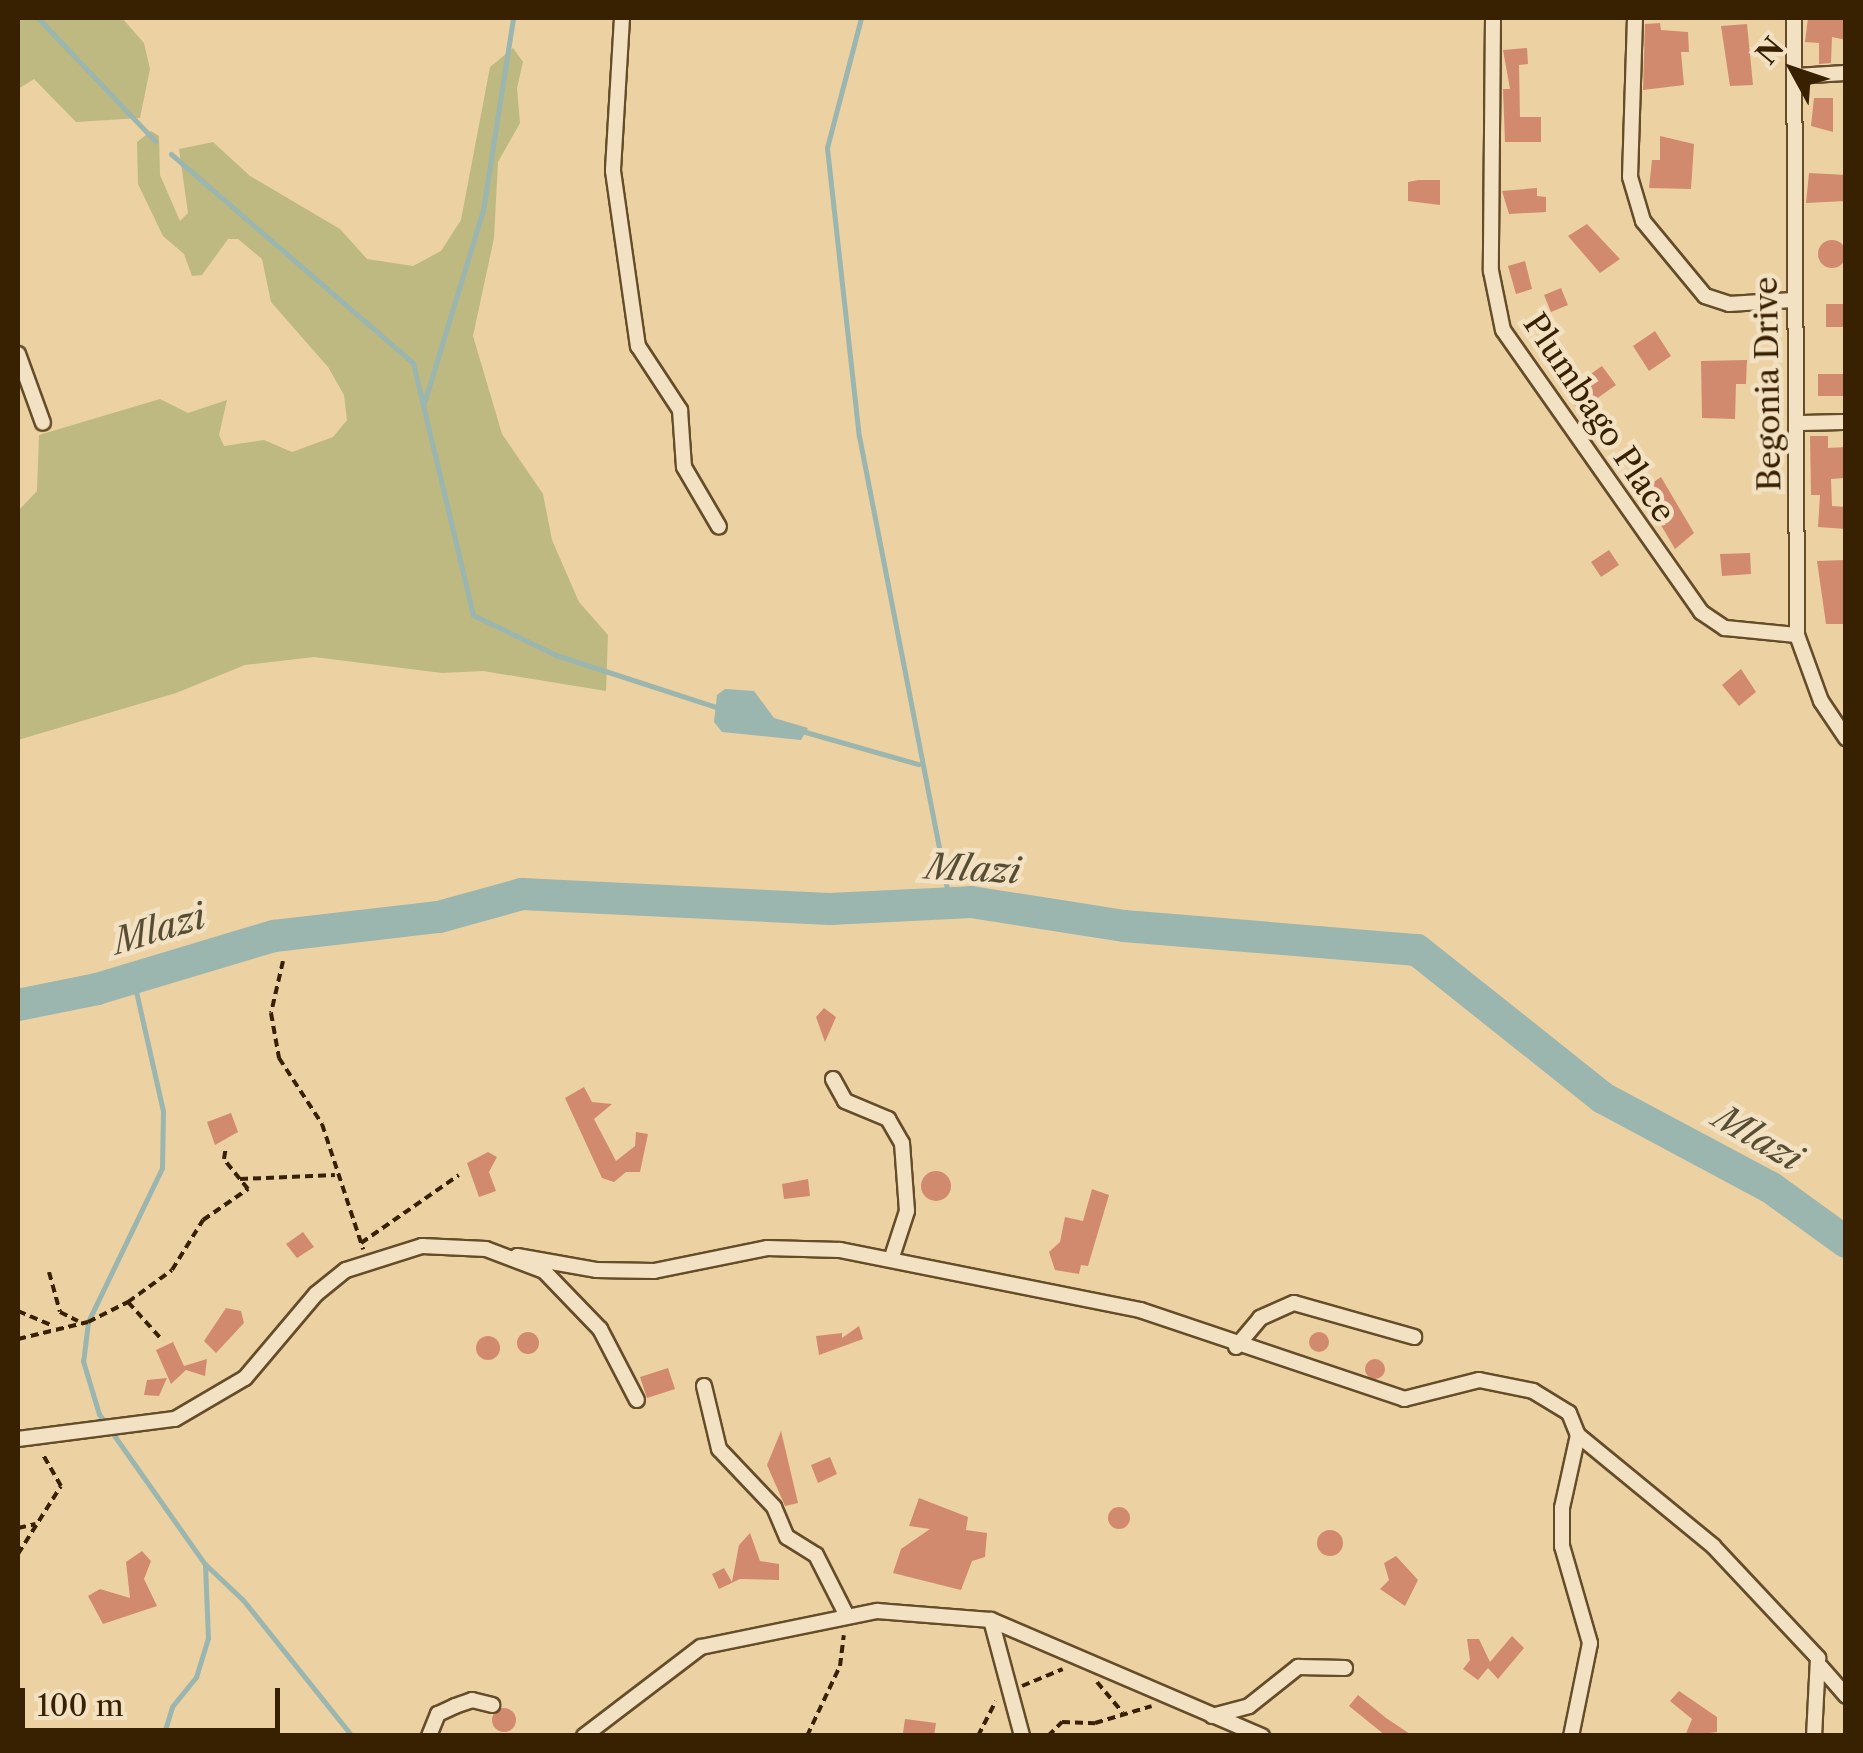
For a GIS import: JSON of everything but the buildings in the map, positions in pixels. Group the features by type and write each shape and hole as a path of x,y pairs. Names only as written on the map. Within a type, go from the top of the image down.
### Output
{"street":[{"path":"622,18 613,171 638,346 680,410 684,467 719,527"},
{"name":"Plumbago Place","path":"1493,18 1491,270 1503,330 1700,612 1725,628 1798,635"},
{"path":"1635,18 1630,176 1643,221 1704,296 1729,304 1792,300"},
{"name":"Begonia Drive","path":"1794,18 1792,300 1800,424 1798,635 1821,701 1846,738"},
{"path":"1795,76 1846,74"},
{"path":"18,354 43,422"},
{"path":"1800,424 1846,422"},
{"path":"833,1079 845,1100 888,1119 902,1143 907,1211 892,1257"},
{"path":"26,1438 175,1419 215,1399 244,1378 316,1294 368,1262 436,1246 517,1256 560,1266 654,1271 767,1248 892,1257 1140,1310 1236,1346 1404,1399 1479,1380 1503,1382 1559,1404 1578,1435 1713,1546 1808,1645 1820,1667 1846,1696"},
{"path":"517,1256 578,1300 637,1400"},
{"path":"1236,1346 1260,1318 1294,1303 1414,1337"},
{"path":"704,1386 719,1449 774,1507 787,1537 816,1555 847,1616"},
{"path":"1571,1736 1590,1643 1562,1546 1562,1508 1578,1435"},
{"path":"584,1736 701,1647 847,1616 956,1614 992,1620 1262,1736"},
{"path":"992,1620 1022,1736"},
{"path":"1211,1716 1250,1706 1298,1667 1345,1668"},
{"path":"1814,1736 1820,1667"},
{"path":"429,1736 438,1714 472,1700 492,1705"}],"path":[{"path":"283,962 271,1012 280,1058 322,1124 368,1262"},
{"path":"18,1339 88,1322 128,1302 172,1270 204,1220 248,1189 224,1159 226,1146"},
{"path":"240,1179 337,1174"},
{"path":"361,1244 459,1175"},
{"path":"49,1272 60,1312 70,1320 88,1322"},
{"path":"128,1302 163,1341"},
{"path":"18,1312 58,1327"},
{"path":"18,1554 36,1524 56,1504 61,1486 26,1438"},
{"path":"18,1528 36,1524"},
{"path":"807,1736 840,1666 847,1616"},
{"path":"1077,1658 1123,1714"},
{"path":"1048,1736 1062,1722 1095,1723 1145,1709 1162,1695"}],"shaded area":[{"path":"18,18 122,18 144,43 150,69 140,118 76,122 34,79 18,89"},
{"path":"513,48 523,62 517,88 520,123 498,162 494,238 473,336 502,434 543,494 552,540 579,602 608,635 606,691 483,671 442,673 314,657 245,665 176,693 18,740 18,511 37,491 39,435 160,399 188,413 227,400 219,435 224,446 264,440 292,452 333,437 347,420 344,395 328,367 271,302 262,259 238,239 228,239 202,275 192,276 184,254 163,236 138,184 137,142 151,131 159,136 160,175 180,221 188,213 179,149 213,142 250,176 340,229 367,259 413,266 441,251 461,220 490,67"}],"water":[{"path":"725,689 754,691 774,718 808,728 801,740 722,732 714,722 717,695"}],"waterway":[{"path":"38,18 155,141"},
{"path":"424,403 483,210 513,18"},
{"path":"861,18 827,148 859,436 950,903"},
{"path":"171,154 413,363 473,615 556,655 719,708"},
{"path":"802,731 918,764"},
{"name":"Mlazi","path":"18,1005 97,989 274,936 439,917 522,894 830,909 971,902 1124,926 1417,950 1603,1098 1770,1187 1846,1242"},
{"path":"133,978 163,1111 162,1168 88,1322 83,1361 99,1414 205,1564 208,1638 196,1677 172,1707 163,1736"},
{"path":"205,1564 243,1600 352,1736"}]}
